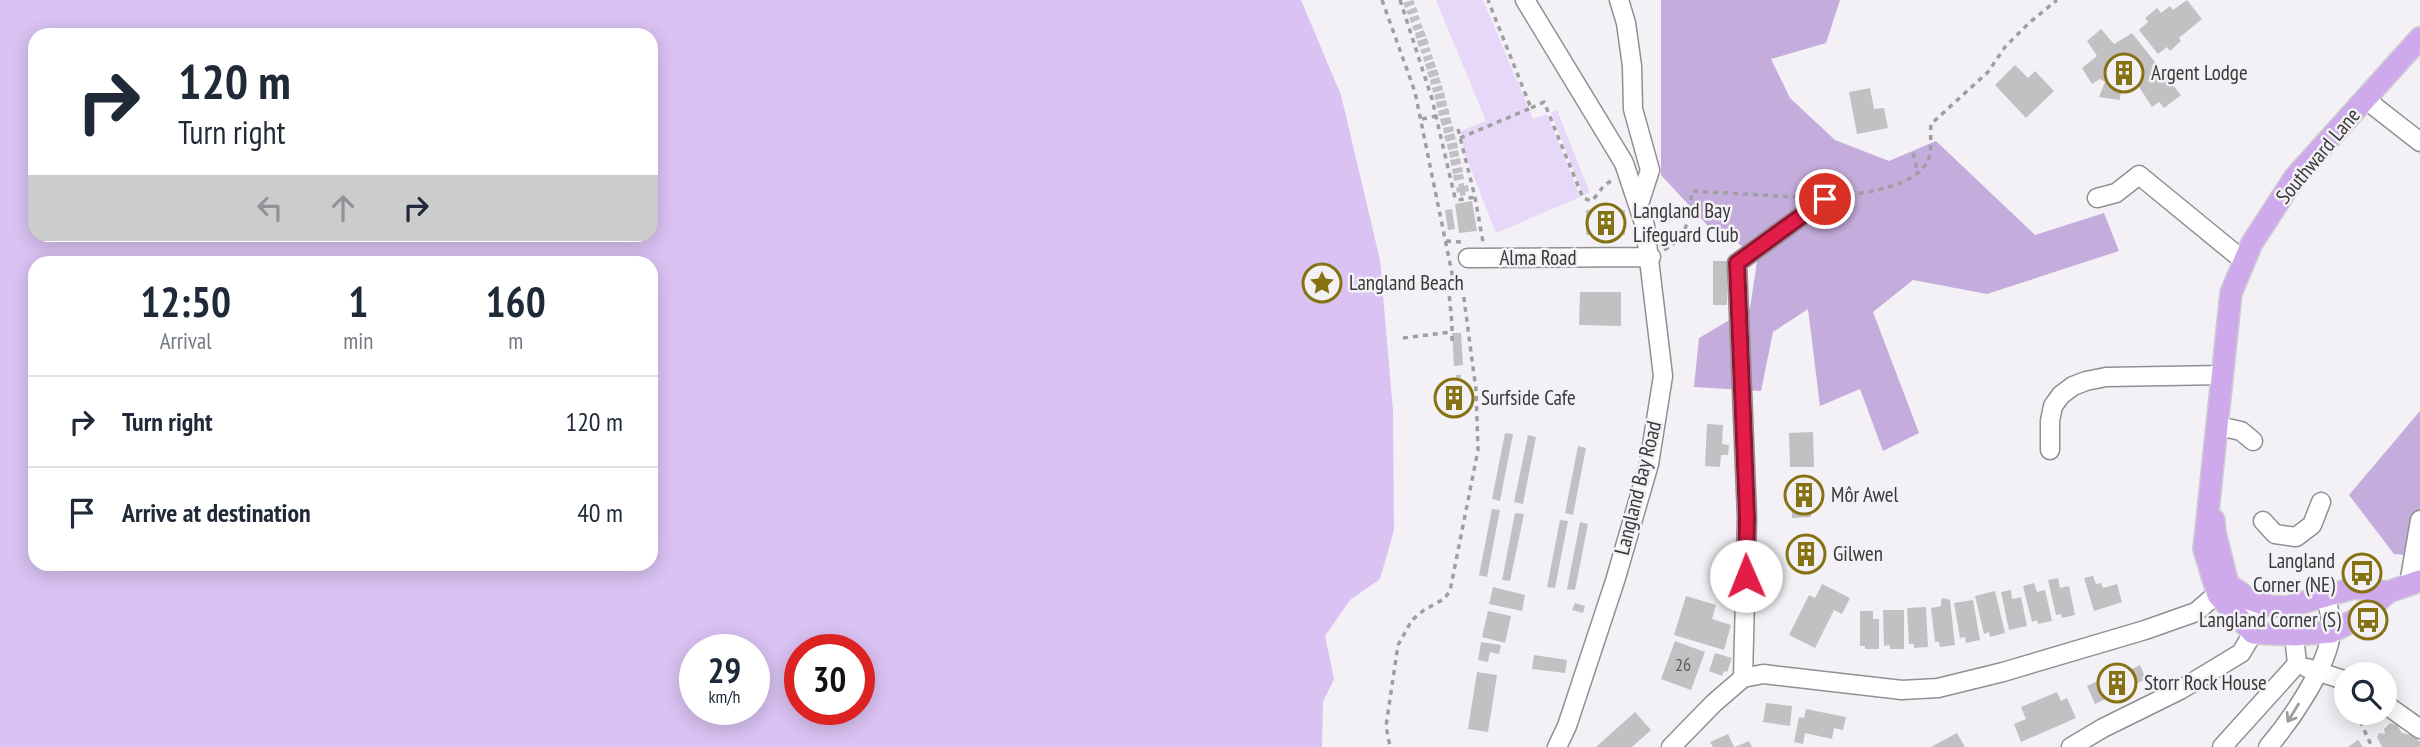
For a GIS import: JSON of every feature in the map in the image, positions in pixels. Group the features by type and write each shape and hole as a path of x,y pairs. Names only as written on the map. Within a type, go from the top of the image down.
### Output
{"main road":[{"name":"Southward Lane","path":"2223,589 2211,494 2231,293 2252,243 2295,177 2420,38"},
{"path":"2223,589 2253,633 2294,635 2331,632 2361,617 2388,592 2415,583"},
{"path":"2223,589 2269,606 2287,607 2354,588 2388,592"}],"street":[{"name":"Langland Bay Road","path":"1525,0 1624,163 1646,226 1663,376 1649,464 1615,581 1567,726 1557,747"},
{"path":"1619,0 1626,23 1633,109 1650,170 1639,204"},
{"path":"2365,99 2420,142"},
{"path":"2097,198 2116,193 2139,175 2245,261"},
{"path":"1743,678 1747,517 1737,263 1830,198"},
{"name":"Alma Road","path":"1477,258 1651,257"},
{"path":"2050,450 2053,406 2061,395 2073,386 2106,377 2224,375"},
{"path":"2218,426 2241,431 2253,441"},
{"path":"2263,521 2275,534 2296,537 2312,525 2321,502"},
{"path":"2415,583 2420,520"},
{"path":"1671,747 1743,678 1763,674 1902,690 1938,688 2003,672 2145,630 2196,612 2223,589"},
{"path":"2268,747 2281,732 2318,673 2331,632 2326,595"},
{"path":"2071,747 2180,690 2241,653 2253,633 2249,599"},
{"path":"2287,607 2298,664"},
{"path":"2298,664 2334,677"},
{"path":"2222,747 2298,664"},
{"path":"2397,713 2420,729"}],"path":[{"path":"1382,0 1404,58 1422,119 1453,278 1449,293 1452,341"},
{"path":"1400,0 1415,41 1436,116 1455,198 1458,200 1475,197"},
{"path":"1488,0 1531,108"},
{"path":"1830,198 1876,192 1918,173 1929,158 1931,124 1988,72 2005,47 2029,23 2057,0"},
{"path":"1460,138 1545,102 1564,144 1583,198 1591,201 1600,188 1612,180"},
{"path":"1422,119 1436,116"},
{"path":"1458,129 1475,197 1477,258"},
{"path":"1913,153 1918,173"},
{"path":"1675,244 1685,233 1692,191 1800,197"},
{"path":"1390,747 1385,726 1398,645 1412,620 1444,599 1451,591 1478,450 1476,390 1469,323 1463,291 1453,278"},
{"path":"1403,338 1453,331"},
{"path":"2362,725 2372,747"}],"shaded area":[{"path":"0,0 1301,0 1341,95 1380,260 1393,411 1394,530 1380,579 1350,600 1325,636 1334,679 1323,702 1322,747 0,747"},
{"path":"1436,0 1483,0 1533,119 1547,114 1580,197 1496,233 1464,152 1461,131 1486,121"},
{"path":"1661,0 1840,0 1826,43 1771,59 1790,98 1835,140 1889,161 1936,141 2035,235 2104,213 2119,251 1987,294 1913,280 1873,312 1919,433 1883,451 1860,389 1820,406 1808,309 1773,332 1761,391 1694,387 1699,338 1750,308 1758,255 1709,227 1661,175"},
{"path":"1557,110 1590,193 1583,195 1551,112"},
{"path":"2420,411 2420,556 2394,554 2349,495"}],"building":[{"path":"1413,0 1415,4 1405,8 1403,3"},
{"path":"2187,0 2202,19 2179,38 2181,41 2170,51 2167,47 2158,54 2139,30 2148,22 2145,18 2157,8 2161,13 2170,6 2173,10"},
{"path":"1416,7 1418,12 1408,15 1406,11"},
{"path":"1418,15 1420,19 1411,23 1409,18"},
{"path":"1421,23 1423,28 1414,31 1412,26"},
{"name":"Argent Lodge","path":"2101,29 2114,44 2132,33 2181,95 2164,108 2159,102 2152,107 2134,79 2122,78 2120,100 2099,97 2105,82 2100,79 2092,84 2082,68 2097,56 2087,41"},
{"path":"1424,30 1426,36 1416,39 1415,33"},
{"path":"1427,38 1429,44 1419,47 1417,41"},
{"path":"1429,47 1431,51 1422,54 1420,50"},
{"path":"1432,54 1433,59 1424,62 1423,57"},
{"path":"1434,61 1436,67 1427,70 1425,64"},
{"path":"2015,65 2028,78 2035,71 2054,91 2026,118 1995,85"},
{"path":"1437,69 1439,75 1429,78 1427,72"},
{"path":"1439,77 1441,83 1431,85 1430,80"},
{"path":"1442,85 1443,90 1433,93 1432,88"},
{"path":"1870,88 1874,109 1884,108 1888,128 1857,134 1849,92"},
{"path":"1444,92 1445,98 1435,100 1434,95"},
{"path":"1446,100 1447,106 1437,108 1436,102"},
{"path":"1448,108 1450,114 1439,116 1438,111"},
{"path":"1450,117 1452,123 1442,126 1440,119"},
{"path":"1453,126 1454,131 1444,134 1443,128"},
{"path":"1454,133 1456,139 1446,142 1444,136"},
{"path":"1457,142 1458,148 1448,150 1447,144"},
{"path":"1458,150 1459,156 1450,158 1449,152"},
{"path":"1460,158 1461,164 1451,166 1450,160"},
{"path":"1462,167 1463,172 1453,174 1452,169"},
{"path":"1463,174 1464,179 1454,181 1453,175"},
{"path":"1464,183 1464,186 1468,185 1469,191 1460,196 1456,188 1459,187 1458,184"},
{"path":"1472,201 1477,231 1459,233 1455,204"},
{"path":"1452,209 1455,229 1448,230 1445,210"},
{"name":"Langland Bay Lifeguard Club","path":"1586,210 1625,210 1625,235 1586,235"},
{"path":"1713,261 1727,261 1727,305 1713,305"},
{"path":"1580,292 1621,292 1621,326 1579,325"},
{"path":"1452,333 1461,333 1463,365 1454,366"},
{"name":"Surfside Cafe","path":"1456,375 1461,375 1460,413 1447,413 1448,383 1456,383"},
{"path":"1707,424 1723,425 1722,444 1729,445 1728,455 1721,455 1720,467 1705,466"},
{"path":"1813,432 1814,467 1790,467 1789,433"},
{"path":"1505,433 1513,434 1500,501 1492,499"},
{"path":"1528,435 1536,437 1523,504 1514,502"},
{"path":"1578,446 1586,448 1573,515 1565,513"},
{"name":"Môr Awel","path":"1816,483 1817,506 1811,506 1811,517 1792,518 1791,484"},
{"path":"1492,509 1500,510 1487,577 1479,575"},
{"path":"1515,513 1524,514 1510,581 1502,580"},
{"path":"1560,520 1568,521 1555,588 1547,587"},
{"path":"1580,522 1588,524 1575,590 1567,589"},
{"name":"Gilwen","path":"1820,541 1820,566 1792,566 1792,542"},
{"path":"2093,576 2096,584 2101,583 2103,588 2117,584 2122,602 2094,611 2084,578"},
{"path":"2058,578 2060,588 2069,586 2075,615 2062,618 2061,614 2056,615 2048,580"},
{"path":"2034,583 2037,592 2045,590 2052,621 2038,624 2037,620 2032,622 2023,586"},
{"path":"1822,584 1850,598 1842,614 1834,610 1815,648 1789,635 1809,595 1815,598"},
{"path":"1493,587 1525,595 1522,611 1489,604"},
{"path":"2011,590 2012,599 2021,597 2027,626 2009,630 2001,592"},
{"path":"1995,591 2005,633 1990,637 1989,632 1984,634 1975,596"},
{"path":"1686,596 1716,605 1712,619 1731,625 1724,650 1674,635"},
{"path":"1943,598 1950,600 1955,645 1940,647 1939,642 1935,642 1931,608 1941,606"},
{"path":"1973,600 1980,640 1966,643 1965,637 1960,638 1954,603"},
{"path":"1575,603 1585,606 1583,613 1572,610"},
{"path":"1926,607 1928,647 1914,648 1914,644 1909,644 1907,608"},
{"path":"1883,610 1904,610 1904,649 1884,646"},
{"path":"1488,611 1511,616 1505,643 1482,637"},
{"path":"1860,611 1873,611 1873,619 1879,619 1879,649 1865,649 1865,646 1860,646"},
{"path":"1675,641 1705,652 1691,690 1661,679"},
{"path":"1481,642 1501,645 1499,654 1490,652 1488,662 1478,660"},
{"path":"1715,653 1732,658 1727,672 1724,671 1722,676 1709,671"},
{"path":"1534,655 1567,660 1565,673 1532,669"},
{"name":"Storr Rock House","path":"2140,665 2146,679 2095,704 2087,686 2129,666 2130,670"},
{"path":"1477,672 1497,675 1488,732 1468,729"},
{"path":"2057,692 2061,701 2067,698 2076,718 2021,742 2014,724 2026,719 2021,707"},
{"path":"1766,703 1792,706 1790,726 1763,722"},
{"path":"1806,709 1846,717 1843,730 1834,728 1832,739 1805,733 1803,744 1794,742 1799,717 1804,718"},
{"path":"1635,712 1651,730 1632,747 1596,747"},
{"path":"2388,725 2397,725 2402,733 2412,735 2420,742 2420,747 2382,747 2377,737 2379,733 2385,734 2384,729"},
{"path":"1957,733 1965,747 1931,747"},
{"path":"1728,734 1734,747 1713,747 1710,742"},
{"path":"2358,740 2363,747 2348,747"},
{"path":"1749,741 1752,747 1735,747"}],"place":[{"name":"Argent Lodge","path":"2124,73"},
{"name":"Langland Bay Lifeguard Club","path":"1606,223"},
{"name":"Langland Beach","path":"1322,283"},
{"name":"Surfside Cafe","path":"1454,398"},
{"name":"Môr Awel","path":"1804,495"},
{"name":"Gilwen","path":"1806,554"},
{"name":"Langland Corner (NE)","path":"2362,573"},
{"name":"Langland Corner (S)","path":"2368,620"},
{"name":"Storr Rock House","path":"2117,683"}],"route":[{"path":"1746,576 1747,517 1737,263 1825,199"}]}
